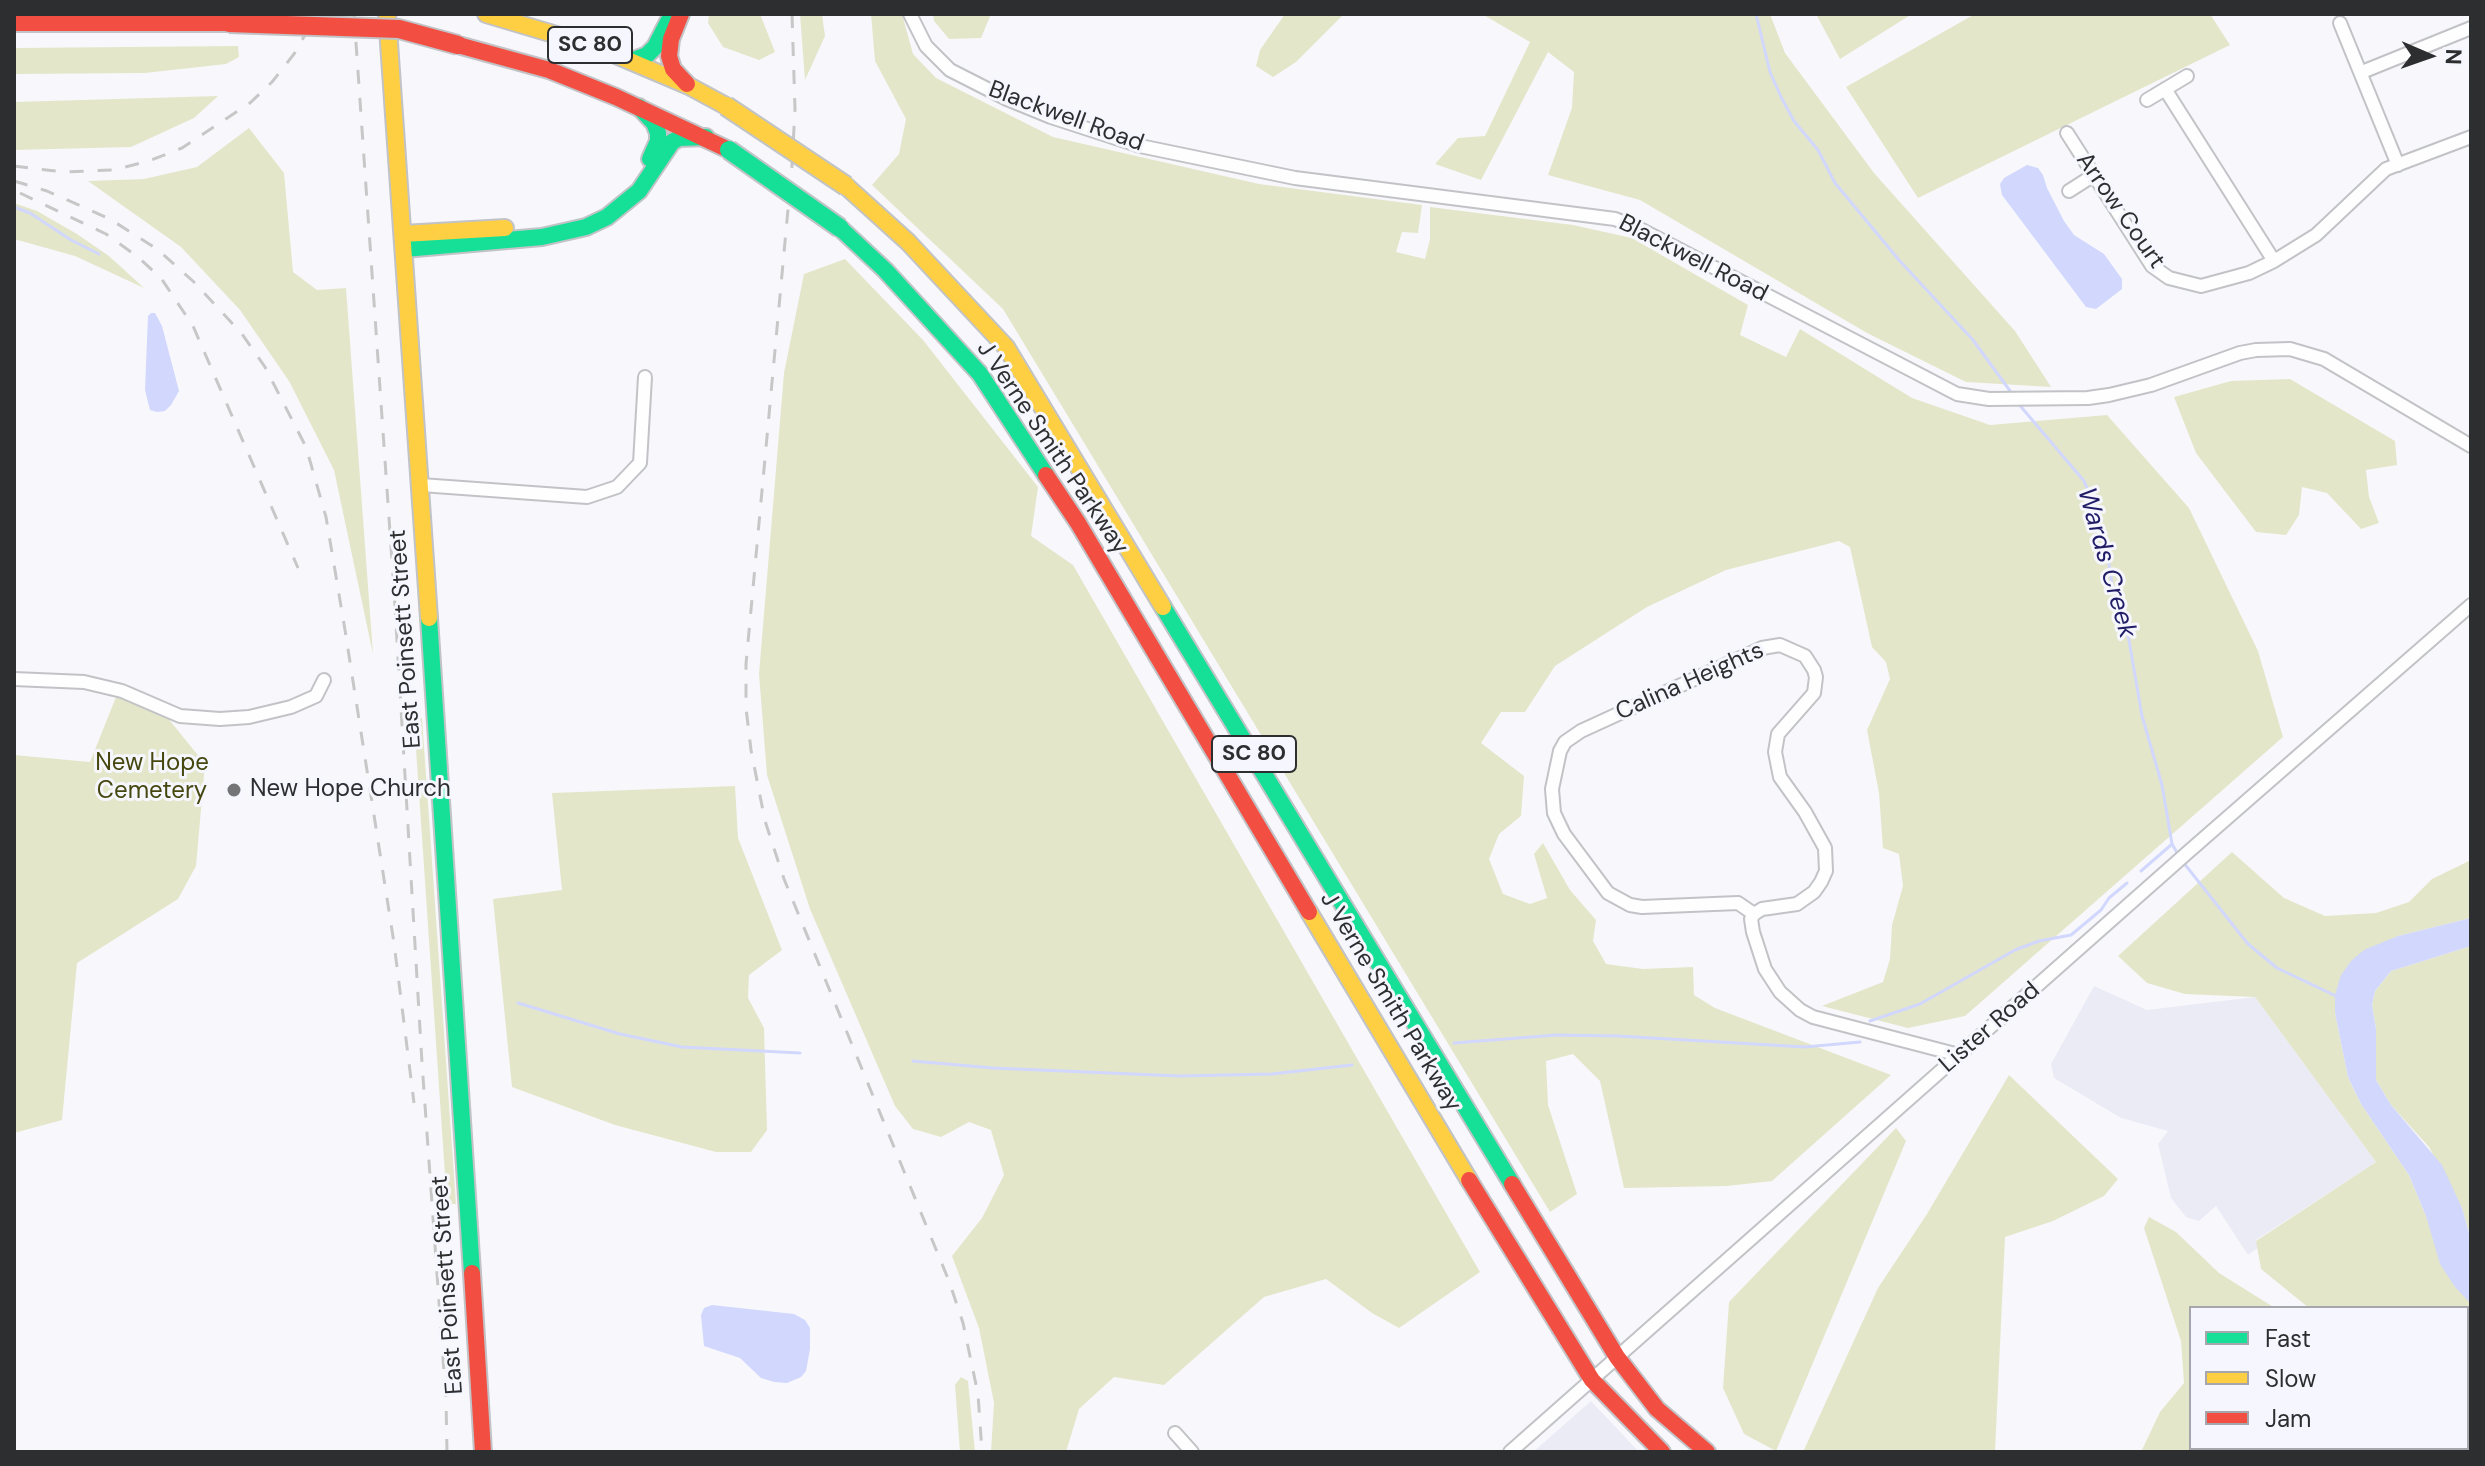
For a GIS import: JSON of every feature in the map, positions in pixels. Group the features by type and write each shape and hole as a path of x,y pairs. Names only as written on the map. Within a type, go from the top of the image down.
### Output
{"main road":[{"name":"East Poinsett Street","path":"387,14 421,485 483,1452"},
{"name":"J Verne Smith Parkway","path":"486,14 597,47 689,86 726,106 846,186 908,242 1006,347 1617,1357 1657,1409 1707,1452"},
{"path":"631,61 647,55 655,47 671,14"},
{"path":"681,14 671,39 669,56 673,69 689,86"},
{"name":"J Verne Smith Parkway","path":"14,23 229,23 399,29 549,70 706,137 840,228 885,270 980,374 1078,523 1409,1081 1592,1380 1662,1452"},
{"path":"404,241 564,223 581,219 608,205 639,176 658,141 654,123 639,107"},
{"path":"404,241 542,237 586,227 607,217 639,191 672,142 679,138 706,137"}],"street":[{"name":"Blackwell Road","path":"910,14 926,46 950,70 1007,99 1095,133 1156,150 1295,178 1615,219 1642,230 1941,388 1973,397 2032,399 2109,395 2151,385 2240,353 2290,349 2324,359 2471,446"},
{"path":"2340,23 2398,165"},
{"path":"2362,72 2471,28"},
{"path":"2147,100 2187,76"},
{"path":"2165,89 2274,261"},
{"name":"Arrow Court","path":"2067,133 2152,266 2169,278 2201,286 2249,273 2274,261 2316,235 2386,169 2471,137"},
{"path":"2069,191 2094,175"},
{"path":"421,485 587,497 617,487 640,463 645,377"},
{"name":"Lister Road","path":"1510,1452 2471,605"},
{"name":"Calina Heights","path":"1780,645 1805,656 1814,670 1816,686 1810,700 1778,734 1776,765 1780,777 1821,837 1827,860 1821,882 1806,899 1787,907 1762,909 1754,914 1742,904 1734,902 1642,907 1618,900 1599,885 1564,834 1554,813 1552,789 1560,751 1572,736 1762,648 1780,645"},
{"path":"14,679 94,684 122,691 180,716 220,719 249,717 291,707 316,696 324,680"},
{"path":"1754,914 1751,919 1753,932 1765,969 1780,992 1800,1010 1813,1017 1959,1055"},
{"path":"1175,1433 1192,1452"}],"shaded area":[{"path":"2094,986 2147,1010 2255,997 2376,1162 2256,1240 2258,1248 2248,1255 2216,1206 2199,1221 2186,1217 2171,1198 2158,1144 2168,1131 2121,1118 2054,1078 2051,1064"},
{"path":"1591,1401 1639,1452 1533,1452"}],"green space":[{"path":"709,14 760,14 775,52 759,60 723,47 708,23"},
{"path":"800,14 822,14 825,36 805,80"},
{"path":"871,14 902,14 913,54 936,78 1053,137 1259,184 1422,205 1418,233 1402,232 1396,252 1425,259 1430,239 1430,207 1573,225 1632,238 1748,305 1740,335 1786,357 1800,329 1912,398 1990,425 2107,415 2189,508 2258,651 2283,737 1965,1016 1908,1028 1822,1006 1883,982 1890,959 1892,925 1903,886 1899,854 1883,848 1879,793 1867,730 1890,679 1886,662 1872,647 1850,547 1839,541 1726,570 1647,607 1555,666 1525,712 1501,712 1481,743 1524,776 1521,816 1499,834 1489,859 1503,894 1530,904 1547,898 1534,854 1543,843 1570,890 1596,920 1593,941 1606,964 1643,969 1693,967 1694,995 1715,1008 1891,1075 1772,1181 1727,1186 1624,1188 1600,1081 1573,1054 1546,1061 1548,1105 1577,1194 1550,1212 1003,309 872,185 899,154 906,119 875,61"},
{"path":"933,14 991,14 981,38 949,39 934,21"},
{"path":"1285,14 1344,14 1296,62 1273,77 1256,66 1260,50"},
{"path":"1482,14 1770,14 1785,53 1874,173 2015,331 2051,387 1966,382 1867,333 1640,200 1548,175 1572,108 1574,72 1548,52 1481,180 1435,164 1458,138 1485,136 1530,42"},
{"path":"1816,14 1912,14 1840,59"},
{"path":"1975,14 2210,14 2230,45 1918,198 1846,87"},
{"path":"238,46 239,57 226,64 145,73 14,74 14,48"},
{"path":"218,96 194,118 131,147 14,150 14,102"},
{"path":"249,128 284,173 293,272 317,290 346,288 373,654 334,470 289,381 240,310 181,247 88,181 144,179 197,167"},
{"path":"14,203 37,211 77,234 109,256 144,288 75,256 14,239"},
{"path":"845,259 923,340 1038,487 1031,536 1073,565 1480,1272 1399,1328 1372,1313 1326,1279 1264,1297 1164,1385 1114,1377 1079,1409 1066,1452 991,1452 994,1403 979,1328 952,1256 982,1218 1004,1175 991,1130 969,1122 941,1137 913,1129 895,1106 810,909 767,775 759,674 784,373 804,274"},
{"path":"2290,379 2395,441 2397,465 2366,470 2369,497 2379,523 2361,529 2327,493 2302,487 2299,515 2286,535 2256,532 2196,453 2174,397 2231,381"},
{"name":"New Hope Cemetery","path":"116,697 157,709 205,764 196,866 178,899 77,963 62,1120 14,1133 14,755 90,762"},
{"path":"422,718 456,1204 447,1204 414,720"},
{"path":"735,786 738,838 782,950 749,975 748,998 764,1028 767,1130 751,1152 716,1152 615,1125 512,1087 493,899 562,890 552,793"},
{"path":"2232,852 2284,898 2325,916 2376,913 2409,902 2432,879 2471,860 2471,918 2398,936 2335,995 2335,1013 2348,1077 2361,1104 2409,1175 2426,1216 2471,1304 2471,1415 2469,1306 2307,1306 2261,1269 2256,1241 2376,1162 2255,997 2185,994 2147,983 2118,956"},
{"path":"2471,946 2471,1240 2462,1208 2429,1147 2391,1105 2376,1080 2376,1029 2372,1005 2375,991 2391,971"},
{"path":"2009,1075 2118,1179 2104,1196 2053,1221 2005,1237 1995,1452 1803,1452 1878,1288 1927,1214"},
{"path":"1896,1128 1906,1141 1776,1451 1744,1434 1723,1388 1729,1302"},
{"path":"2149,1217 2176,1232 2219,1273 2272,1306 2189,1306 2189,1450 2462,1452 2141,1452 2160,1412 2184,1383 2181,1341 2144,1228"},
{"path":"961,1377 968,1381 975,1452 960,1452 955,1385"}],"water":[{"path":"2027,165 2038,168 2043,175 2064,221 2074,235 2104,254 2122,279 2122,289 2096,309 2086,307 2002,195 2000,184 2004,178"},
{"path":"155,313 162,326 179,391 165,411 157,412 150,410 145,390 148,316"},
{"path":"2471,918 2471,946 2391,971 2375,991 2372,1005 2376,1029 2376,1080 2391,1105 2442,1165 2462,1208 2471,1240 2471,1304 2440,1264 2426,1216 2409,1175 2361,1104 2348,1077 2335,1013 2335,995 2341,975 2364,950 2398,936"},
{"path":"712,1305 794,1314 805,1320 810,1328 806,1371 801,1377 787,1383 774,1382 761,1378 740,1358 704,1346 701,1315 704,1308"}],"waterway":[{"name":"Wards Creek","path":"1756,14 1770,72 1781,97 1794,121 1818,150 1835,183 1899,260 1973,340 2013,395"},
{"path":"14,207 30,213 99,254"},
{"name":"Wards Creek","path":"2017,402 2084,481 2094,504 2106,544 2112,584 2126,623 2142,716 2162,785 2172,844 2179,856"},
{"path":"2141,871 2171,845"},
{"name":"Wards Creek","path":"2183,862 2248,944 2277,968 2336,996"},
{"path":"1870,1021 1920,1004 2015,950 2039,941 2071,935 2127,883"},
{"path":"518,1003 620,1034 682,1047 800,1053"},
{"path":"1454,1043 1556,1035 1805,1047 1860,1042"},
{"path":"913,1061 993,1068 1179,1076 1272,1074 1352,1065"}],"railway":[{"path":"14,166 63,172 113,170 182,148 250,103 272,82 294,54 317,14"},
{"path":"354,14 394,590 447,1452"},
{"path":"792,14 795,109 792,166 746,664 746,708 751,750 765,821 784,879 949,1281 963,1323 978,1394 982,1452"},
{"path":"14,181 47,191 110,219 157,249 194,282 242,334 265,367 306,447 326,517 345,630 394,943 414,1103"},
{"path":"20,193 106,234 161,278 193,326 298,568"}],"traffic: fast":[{"path":"631,61 647,55 655,47 669,20"},
{"path":"639,107 654,123 658,133 650,159"},
{"path":"404,249 542,237 586,227 607,217 639,191 672,142 679,138 706,137"},
{"path":"729,150 840,228"},
{"path":"840,228 885,270 980,374 1046,475"},
{"path":"1163,607 1512,1184"},
{"path":"429,618 472,1273"}],"traffic: slow":[{"path":"387,14 429,618"},
{"path":"486,14 597,47 689,86 726,106"},
{"path":"726,106 846,186"},
{"path":"846,186 908,242 1006,347 1163,607"},
{"path":"403,234 505,228"},
{"path":"1309,912 1469,1180"}],"traffic: jam":[{"path":"681,14 671,39 669,56 673,69 687,84"},
{"path":"14,23 229,23"},
{"path":"229,23 399,29 458,45"},
{"path":"458,45 549,70 616,97 729,150"},
{"path":"1046,475 1078,523 1309,912"},
{"path":"1469,1180 1592,1380 1662,1452"},
{"path":"1512,1184 1617,1357 1657,1409 1707,1452"},
{"path":"472,1273 483,1452"}],"place":[{"name":"New Hope Church","path":"234,790"}]}
